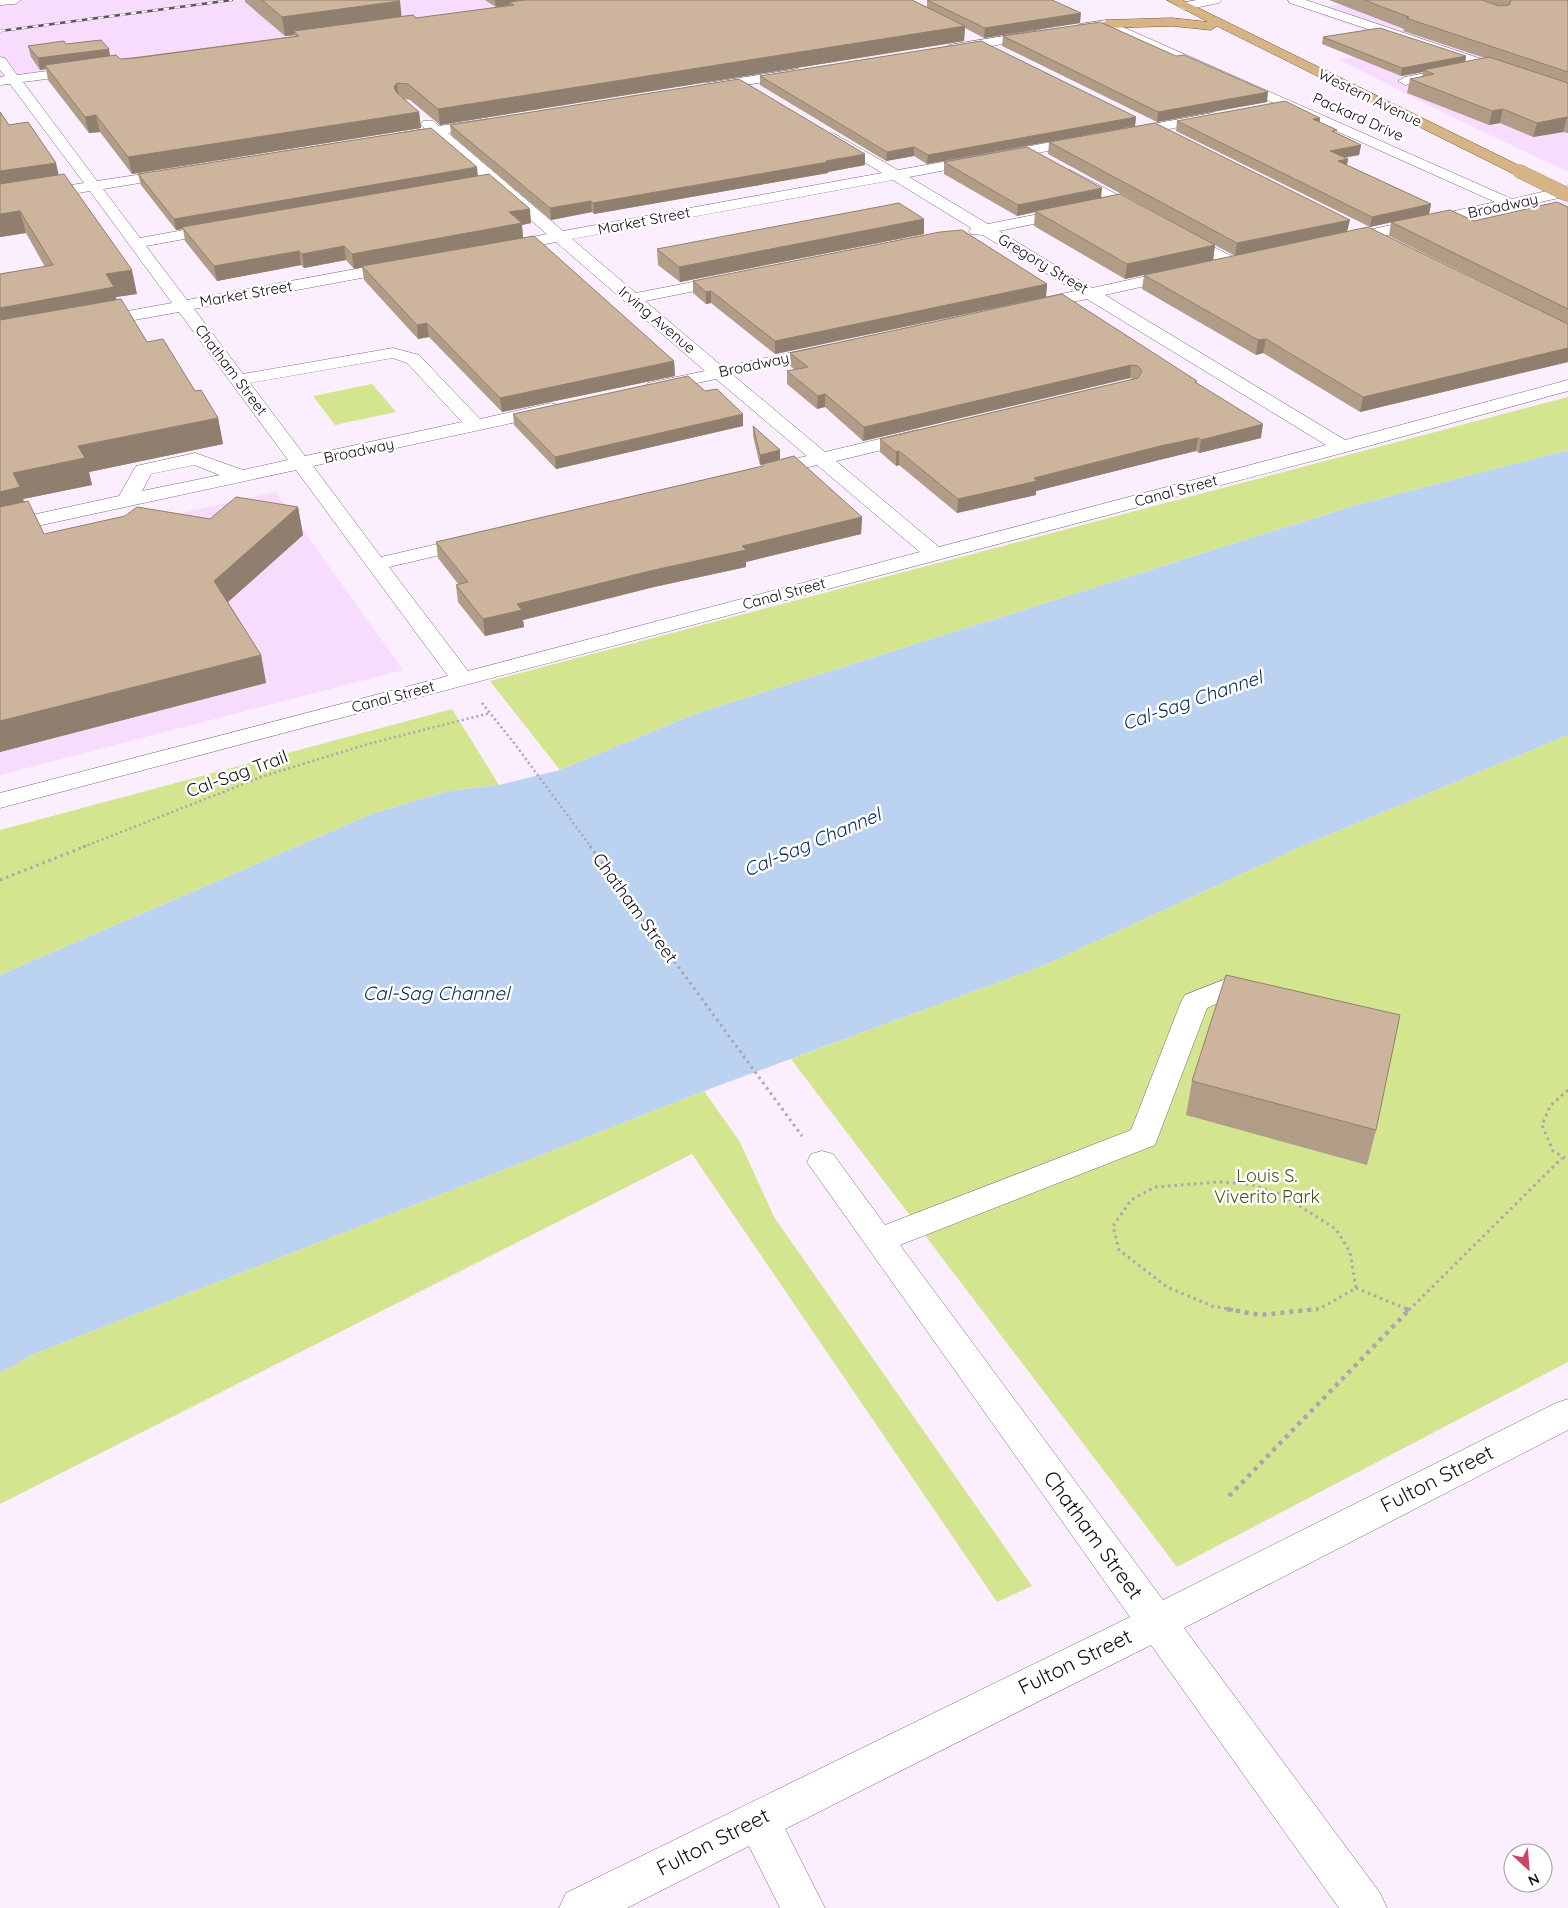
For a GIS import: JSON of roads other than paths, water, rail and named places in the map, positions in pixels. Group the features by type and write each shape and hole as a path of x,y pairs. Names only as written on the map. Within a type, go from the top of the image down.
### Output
{"main road":[{"name":"Western Avenue","path":"1172,2 1568,193"},
{"path":"1107,24 1141,18 1153,12"},
{"path":"1107,24 1194,23 1231,30"}],"street":[{"path":"0,1 15,0"},
{"path":"1172,2 1215,0"},
{"path":"1294,0 1568,92"},
{"path":"1069,30 1107,24"},
{"name":"Packard Drive","path":"1107,24 1512,204"},
{"path":"935,51 1050,33"},
{"path":"962,34 1004,55"},
{"name":"Chatham Street","path":"0,61 7,80 94,186 462,679"},
{"path":"1405,81 1488,65"},
{"path":"7,80 93,68"},
{"path":"693,90 810,71"},
{"path":"1534,81 1568,77"},
{"path":"742,82 759,92"},
{"path":"1260,109 1288,104"},
{"name":"Market Street","path":"492,249 1231,114"},
{"name":"Irving Avenue","path":"417,115 719,373 935,554"},
{"path":"1137,119 1172,136"},
{"path":"388,139 496,122"},
{"name":"Gregory Street","path":"819,128 1343,447"},
{"path":"1027,151 1233,263"},
{"path":"0,201 192,171"},
{"path":"475,184 494,181"},
{"name":"Broadway","path":"1329,243 1568,193"},
{"path":"1102,206 1121,202"},
{"path":"957,235 1082,210"},
{"path":"136,243 232,226"},
{"path":"1350,226 1394,248"},
{"path":"1012,310 1252,259"},
{"name":"Market Street","path":"77,325 414,264"},
{"path":"632,299 747,276"},
{"name":"Broadway","path":"641,390 846,346"},
{"path":"238,380 374,355 403,355 413,359 475,425"},
{"name":"Canal Street","path":"0,801 1343,447 1568,385"},
{"name":"Broadway","path":"0,528 563,406"},
{"path":"745,477 937,431"},
{"path":"127,501 143,470 195,459 242,476"},
{"path":"376,564 487,538"},
{"path":"880,1240 1144,1137 1195,1002 1223,989 1281,1002"},
{"name":"Chatham Street","path":"822,1162 1365,1908"},
{"name":"Fulton Street","path":"581,1908 1156,1623 1568,1413"},
{"path":"758,1820 803,1908"}],"water":[{"name":"Cal-Sag Channel","path":"1568,450 1568,735 1302,846 1045,965 704,1091 34,1354 0,1373 0,975 372,814 448,791 499,785 560,770 695,714 1356,505"}],"railway":[{"path":"0,31 232,0"}],"park label":[{"name":"Louis S. Viverito Park","path":"1267,1186"}]}
